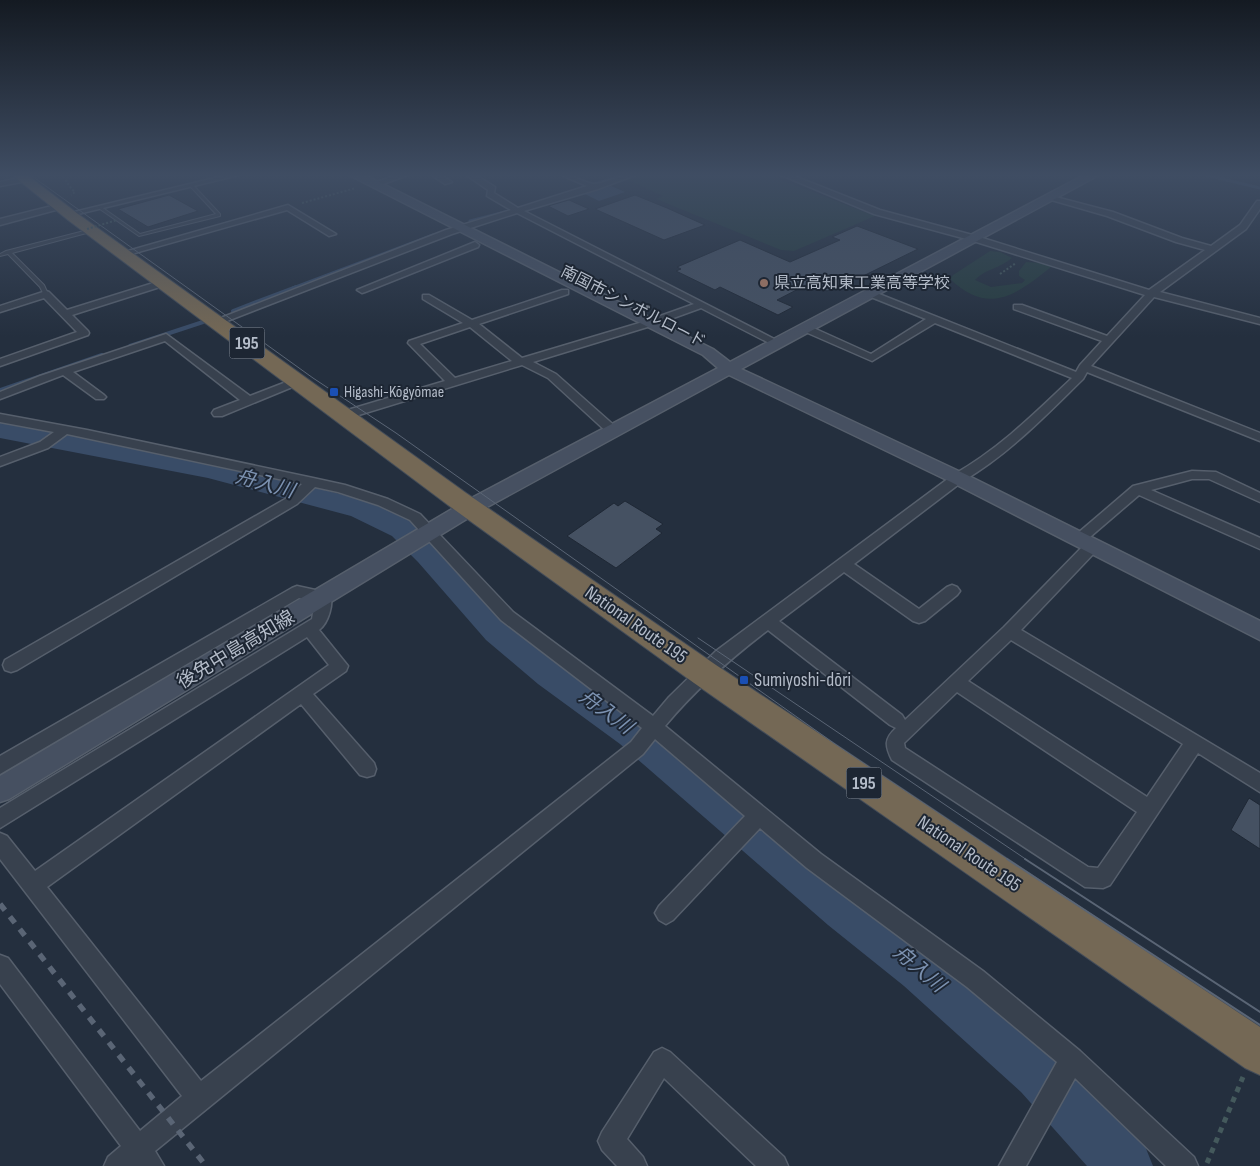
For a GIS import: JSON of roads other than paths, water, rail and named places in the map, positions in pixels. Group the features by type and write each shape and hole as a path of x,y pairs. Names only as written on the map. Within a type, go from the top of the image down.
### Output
{"highway":[{"name":"National Route 195","path":"89,229 125,253 471,507 705,674 1258,1048"}],"street":[{"path":"125,253 212,228"},
{"path":"323,228 332,234"},
{"name":"南国市シンボルロード","path":"453,228 474,245 695,360 729,369"},
{"name":"南国市シンボルロード","path":"453,228 708,352 729,369"},
{"path":"218,321 461,228"},
{"path":"552,228 777,343"},
{"path":"938,228 1151,293 1260,321"},
{"name":"後免中島高知線","path":"0,790 471,507 991,228"},
{"path":"1148,228 1213,250"},
{"path":"117,1166 144,1157 198,1098 647,736 687,690 722,656 958,478 980,467 1011,442 1081,372 1151,293 1241,228"},
{"path":"362,290 474,245"},
{"path":"362,265 389,279"},
{"path":"66,314 163,282"},
{"path":"453,383 413,342 565,292"},
{"path":"869,293 934,319 1260,437"},
{"path":"0,309 46,294 84,333 0,363"},
{"path":"426,297 472,324 522,362 552,376 613,431"},
{"path":"345,415 650,323 701,305"},
{"path":"1018,307 1109,340"},
{"path":"805,328 872,358 934,319"},
{"path":"0,396 65,371 166,337 248,401"},
{"path":"729,369 958,478 1260,631"},
{"path":"65,371 100,397"},
{"path":"218,413 298,381"},
{"path":"4,423 64,430 340,488 383,502 415,517 420,538 452,555 507,616 647,736 758,815 814,861 975,980 1185,1166"},
{"path":"0,462 44,445 64,430"},
{"path":"1195,742 1103,878 1085,877 898,754 895,747 895,740 1010,631 1085,542 1138,489 1192,475 1211,475 1260,498"},
{"path":"11,665 292,501 313,482"},
{"path":"1138,489 1260,544"},
{"path":"844,564 919,617 952,591"},
{"path":"0,766 297,592 324,597 319,622 0,819"},
{"path":"768,621 896,720"},
{"path":"32,885 340,666 309,628"},
{"path":"1010,631 1260,783"},
{"path":"956,682 1149,809"},
{"path":"302,693 367,769"},
{"path":"666,913 758,815"},
{"path":"0,844 198,1098"},
{"path":"0,966 144,1157"},
{"path":"634,1166 611,1141 662,1060 775,1166"},
{"path":"1012,1166 1069,1064"}],"lane":[{"path":"129,228 139,236 168,228"},
{"path":"0,255 89,229"},
{"path":"8,252 42,286 46,294"}],"waterway":[{"path":"293,288 433,235"},
{"path":"233,311 296,287"},
{"path":"130,346 203,322"},
{"path":"0,390 102,355"},
{"name":"舟入川","path":"0,430 208,469 361,509 403,529 429,554 498,630 551,673 634,732 844,909 921,969 1039,1074 1125,1166"}],"tram line":[{"path":"105,228 313,378 396,433 835,744 1009,860"},
{"path":"698,638 1027,860"},
{"path":"1007,859 1260,1025"},
{"path":"1025,859 1260,1012"}],"railway":[{"path":"0,904 206,1166"}],"place":[{"name":"県立高知東工業高等学校","path":"764,283"},
{"name":"Higashi-Kōgyōmae","path":"334,392"},
{"name":"Sumiyoshi-dōri","path":"744,680"}]}
